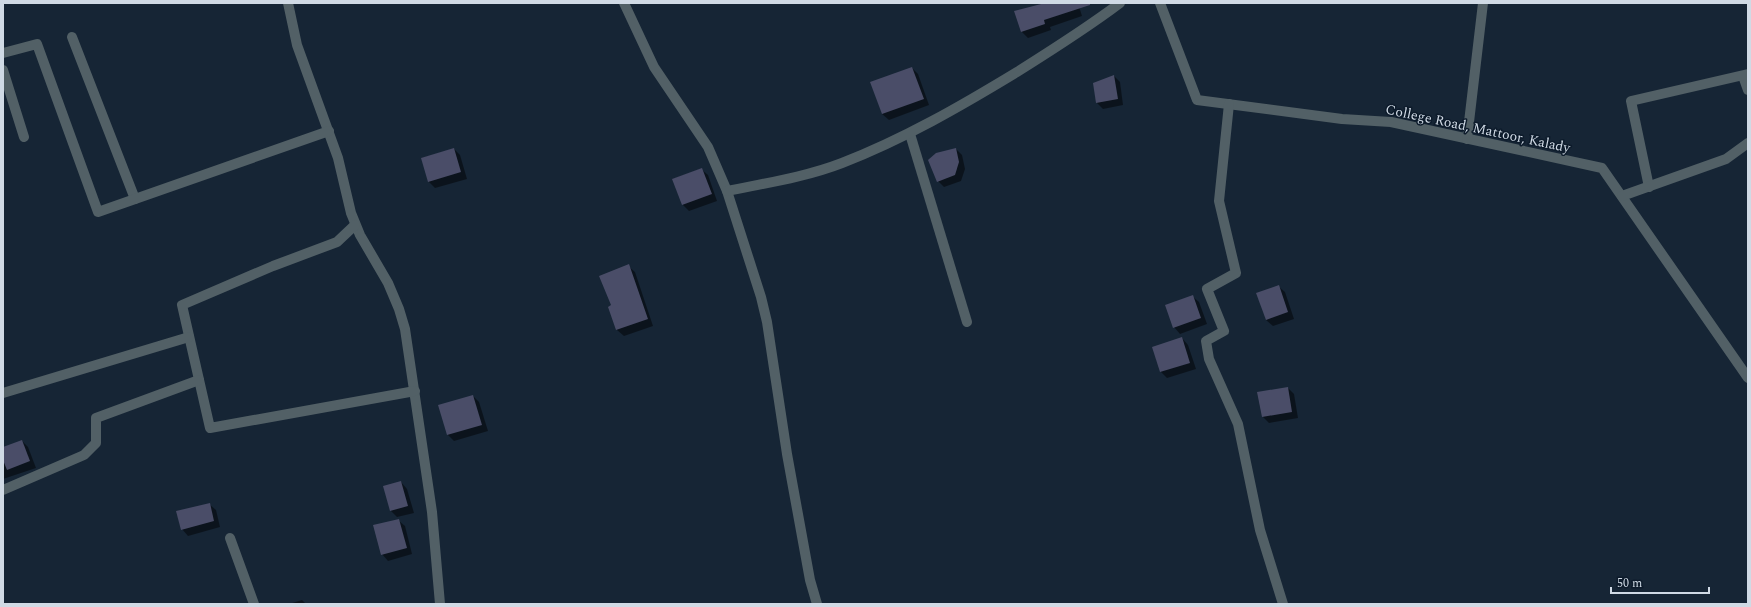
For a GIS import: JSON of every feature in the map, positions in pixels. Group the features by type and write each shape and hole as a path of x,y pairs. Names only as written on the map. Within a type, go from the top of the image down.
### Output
{"street":[{"path":"288,3 297,45 338,158 355,225 385,277 399,309 409,350 416,391 432,512 440,604"},
{"path":"624,3 654,67 708,147 728,191 761,297 767,322 787,454 810,580 817,604"},
{"path":"728,191 773,182 836,165 910,134 974,98 1034,61 1120,3"},
{"name":"College Road, Mattoor, Kalady","path":"1160,3 1197,100 1342,119 1391,122 1602,168 1748,378"},
{"path":"1467,139 1483,3"},
{"path":"72,37 135,199"},
{"path":"3,53 37,44 98,212 329,132"},
{"path":"3,70 24,137"},
{"path":"1649,187 1631,101 1745,75 1748,90"},
{"path":"1229,104 1220,201 1236,273 1207,289 1224,331 1206,341 1209,359 1238,424 1260,530 1283,604"},
{"path":"910,134 967,322"},
{"path":"1622,196 1726,159 1748,143"},
{"path":"355,225 337,242 273,266 182,305 210,428 416,391"},
{"path":"3,393 190,337"},
{"path":"3,490 84,455 96,443 96,418 199,380"},
{"path":"230,538 254,604"}],"building":[{"path":"1045,3 1090,3 1090,5 1044,20 1045,24 1021,32 1014,11"},
{"path":"912,67 924,99 882,114 870,82"},
{"path":"1114,75 1118,99 1096,103 1093,83"},
{"path":"454,148 461,172 428,182 421,158"},
{"path":"956,148 959,162 955,175 937,182 928,160 936,153"},
{"path":"702,168 712,194 682,205 672,179"},
{"path":"629,264 648,319 616,330 608,307 611,305 599,276"},
{"path":"1279,285 1288,312 1266,320 1256,293"},
{"path":"1193,295 1201,318 1173,328 1165,305"},
{"path":"1182,337 1190,363 1160,372 1152,347"},
{"path":"1288,387 1292,412 1262,417 1257,392"},
{"path":"473,395 482,425 447,435 438,405"},
{"path":"22,440 30,461 7,470 3,460 3,447"},
{"path":"401,481 408,506 390,511 383,486"},
{"path":"210,503 214,521 181,530 176,511"},
{"path":"399,519 407,548 381,555 373,525"}]}
